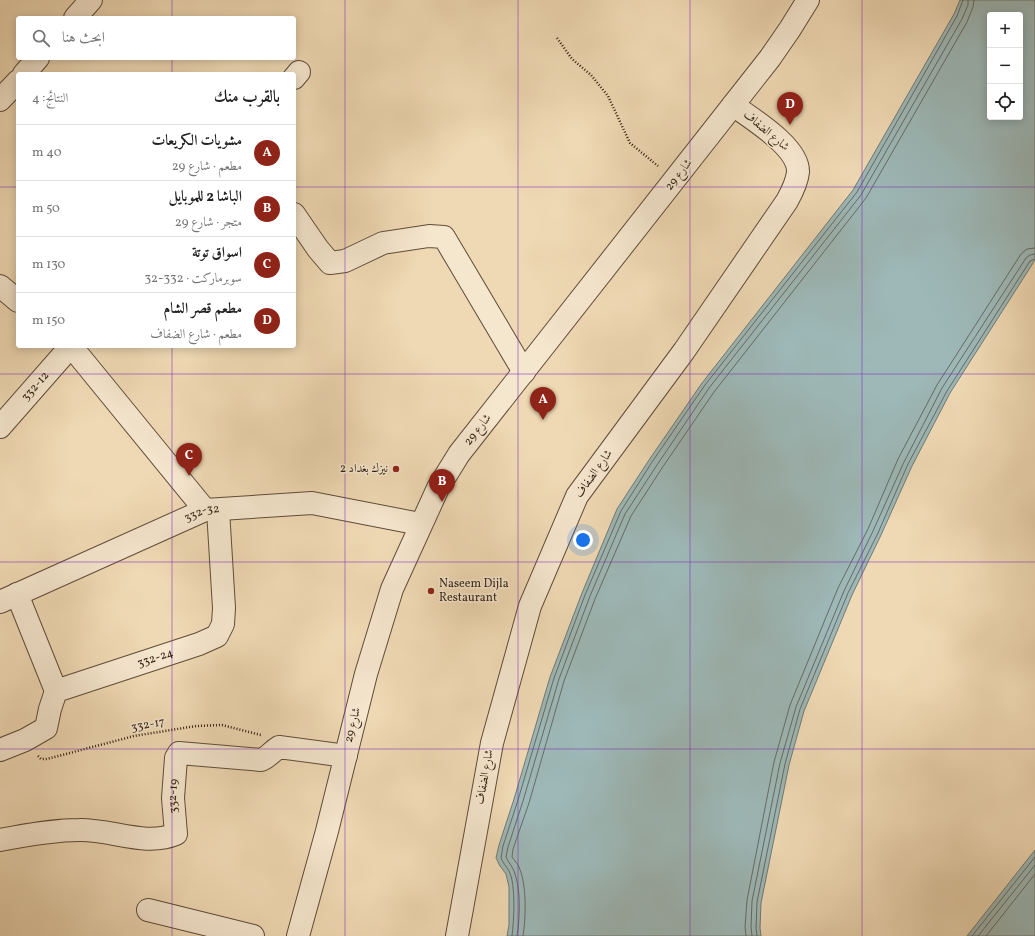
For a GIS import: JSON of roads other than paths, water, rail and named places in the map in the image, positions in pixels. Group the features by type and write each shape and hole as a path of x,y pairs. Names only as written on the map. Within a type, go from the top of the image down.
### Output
{"street":[{"path":"77,16 91,0"},
{"name":"شارع 29","path":"298,936 327,831 366,674 392,588 420,524 438,488 459,454 734,105 774,52 808,0"},
{"path":"26,72 36,60"},
{"path":"0,100 16,82"},
{"name":"شارع الضفاف","path":"457,936 492,743 530,606 577,496 684,351 787,201 794,187 798,171 794,156 778,139 734,105"},
{"path":"296,217 318,249 330,263 345,261 383,243 429,236 444,237 524,372"},
{"path":"0,286 16,299"},
{"name":"332-12","path":"0,427 69,348"},
{"path":"73,348 212,510"},
{"name":"332-32","path":"9,598 212,510 312,503 420,524"},
{"name":"332-24","path":"56,692 199,644 217,636 223,624 224,608 212,510"},
{"path":"0,750 25,740 46,728 56,692 9,598"},
{"name":"332-19","path":"0,840 28,835 80,830 149,839 176,834 173,798 176,758 179,753 261,760 267,758 273,750 279,747 346,756"},
{"path":"148,910 253,936"}],"water":[{"path":"960,0 1035,0 1035,260 950,393 912,466 852,595 804,711 789,765 761,903 761,936 507,936 509,925 509,887 506,874 496,858 499,845 550,677 582,593 617,509 702,383 853,190 954,14"},
{"path":"1035,850 1035,936 967,936"}],"place":[{"name":"مطعم قصر الشام","path":"790,125"},
{"name":"مشويات الكريعات","path":"543,420"},
{"name":"نيزك بغداد 2","path":"396,469"},
{"name":"اسواق توتة","path":"189,476"},
{"name":"الباشا 2 للموبايل","path":"442,502"},
{"name":"Naseem Dijla Restaurant","path":"431,591"}]}
